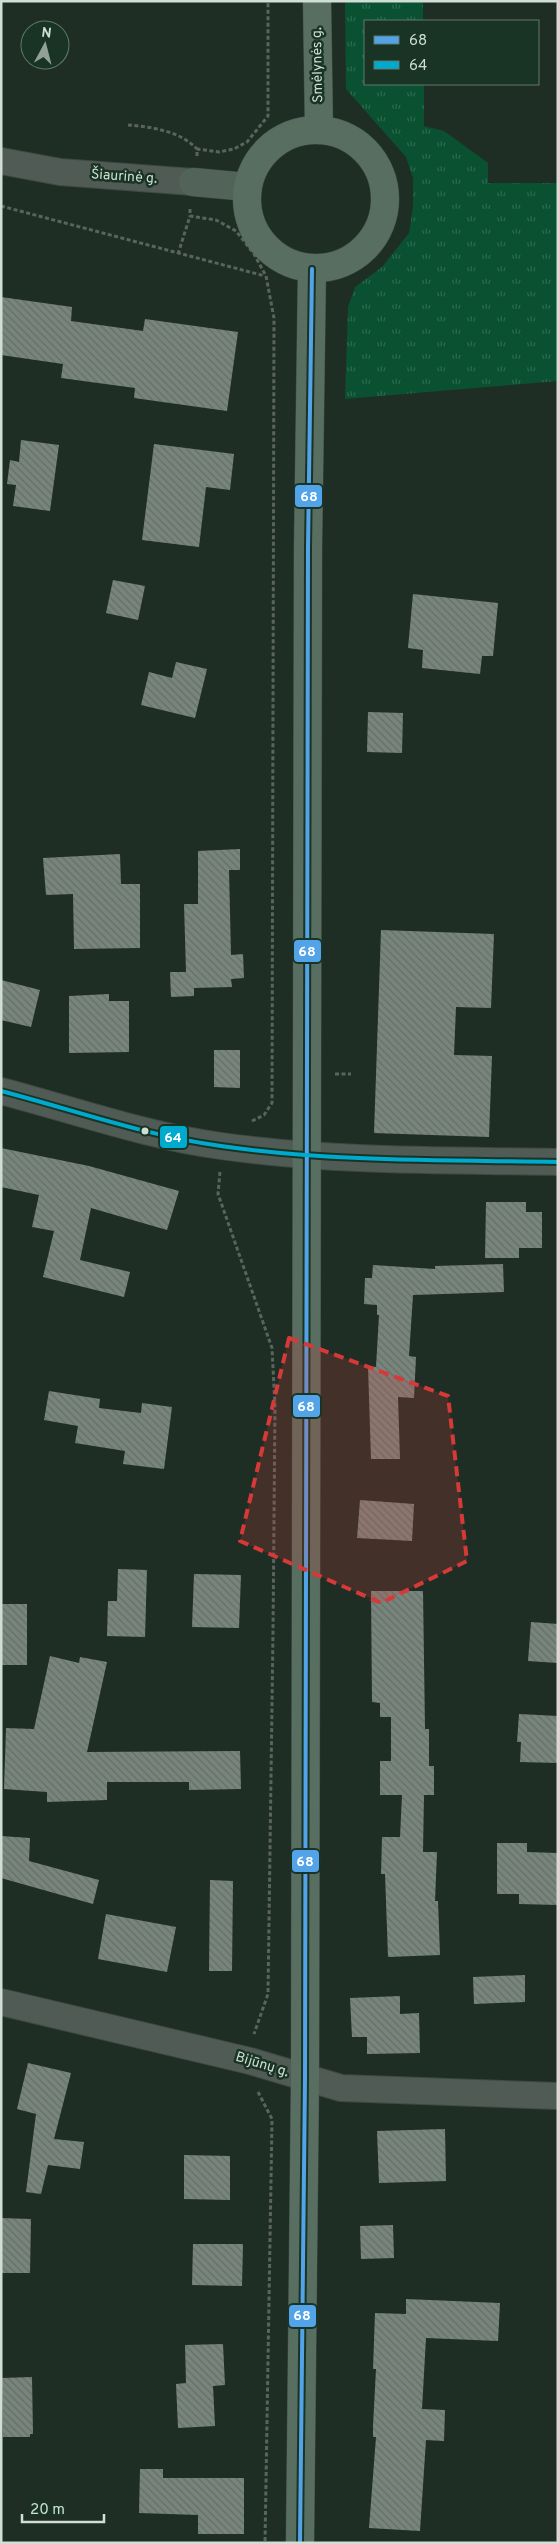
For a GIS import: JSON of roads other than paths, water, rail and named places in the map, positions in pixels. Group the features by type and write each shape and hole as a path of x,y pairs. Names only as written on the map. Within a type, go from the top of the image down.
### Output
{"highway":[{"name":"Smėlynės g.","path":"317,1 319,130"},
{"path":"319,130 350,138 364,148 374,161 381,176 385,192 385,209 380,226 372,241 360,253 345,262 329,268 312,269 293,265 275,256 261,242 251,226 246,207 247,187 260,157 272,145 302,131 319,130"},
{"path":"300,2543 305,2078 306,1156 312,269"}],"main road":[{"name":"Šiaurinė g.","path":"193,182 247,187"}],"street":[{"name":"Šiaurinė g.","path":"1,161 60,172 193,182"},
{"path":"1,1091 183,1140 222,1146 306,1156 558,1162"},
{"name":"Bijūnų g.","path":"1,2002 250,2060 341,2088 558,2096"}]}
